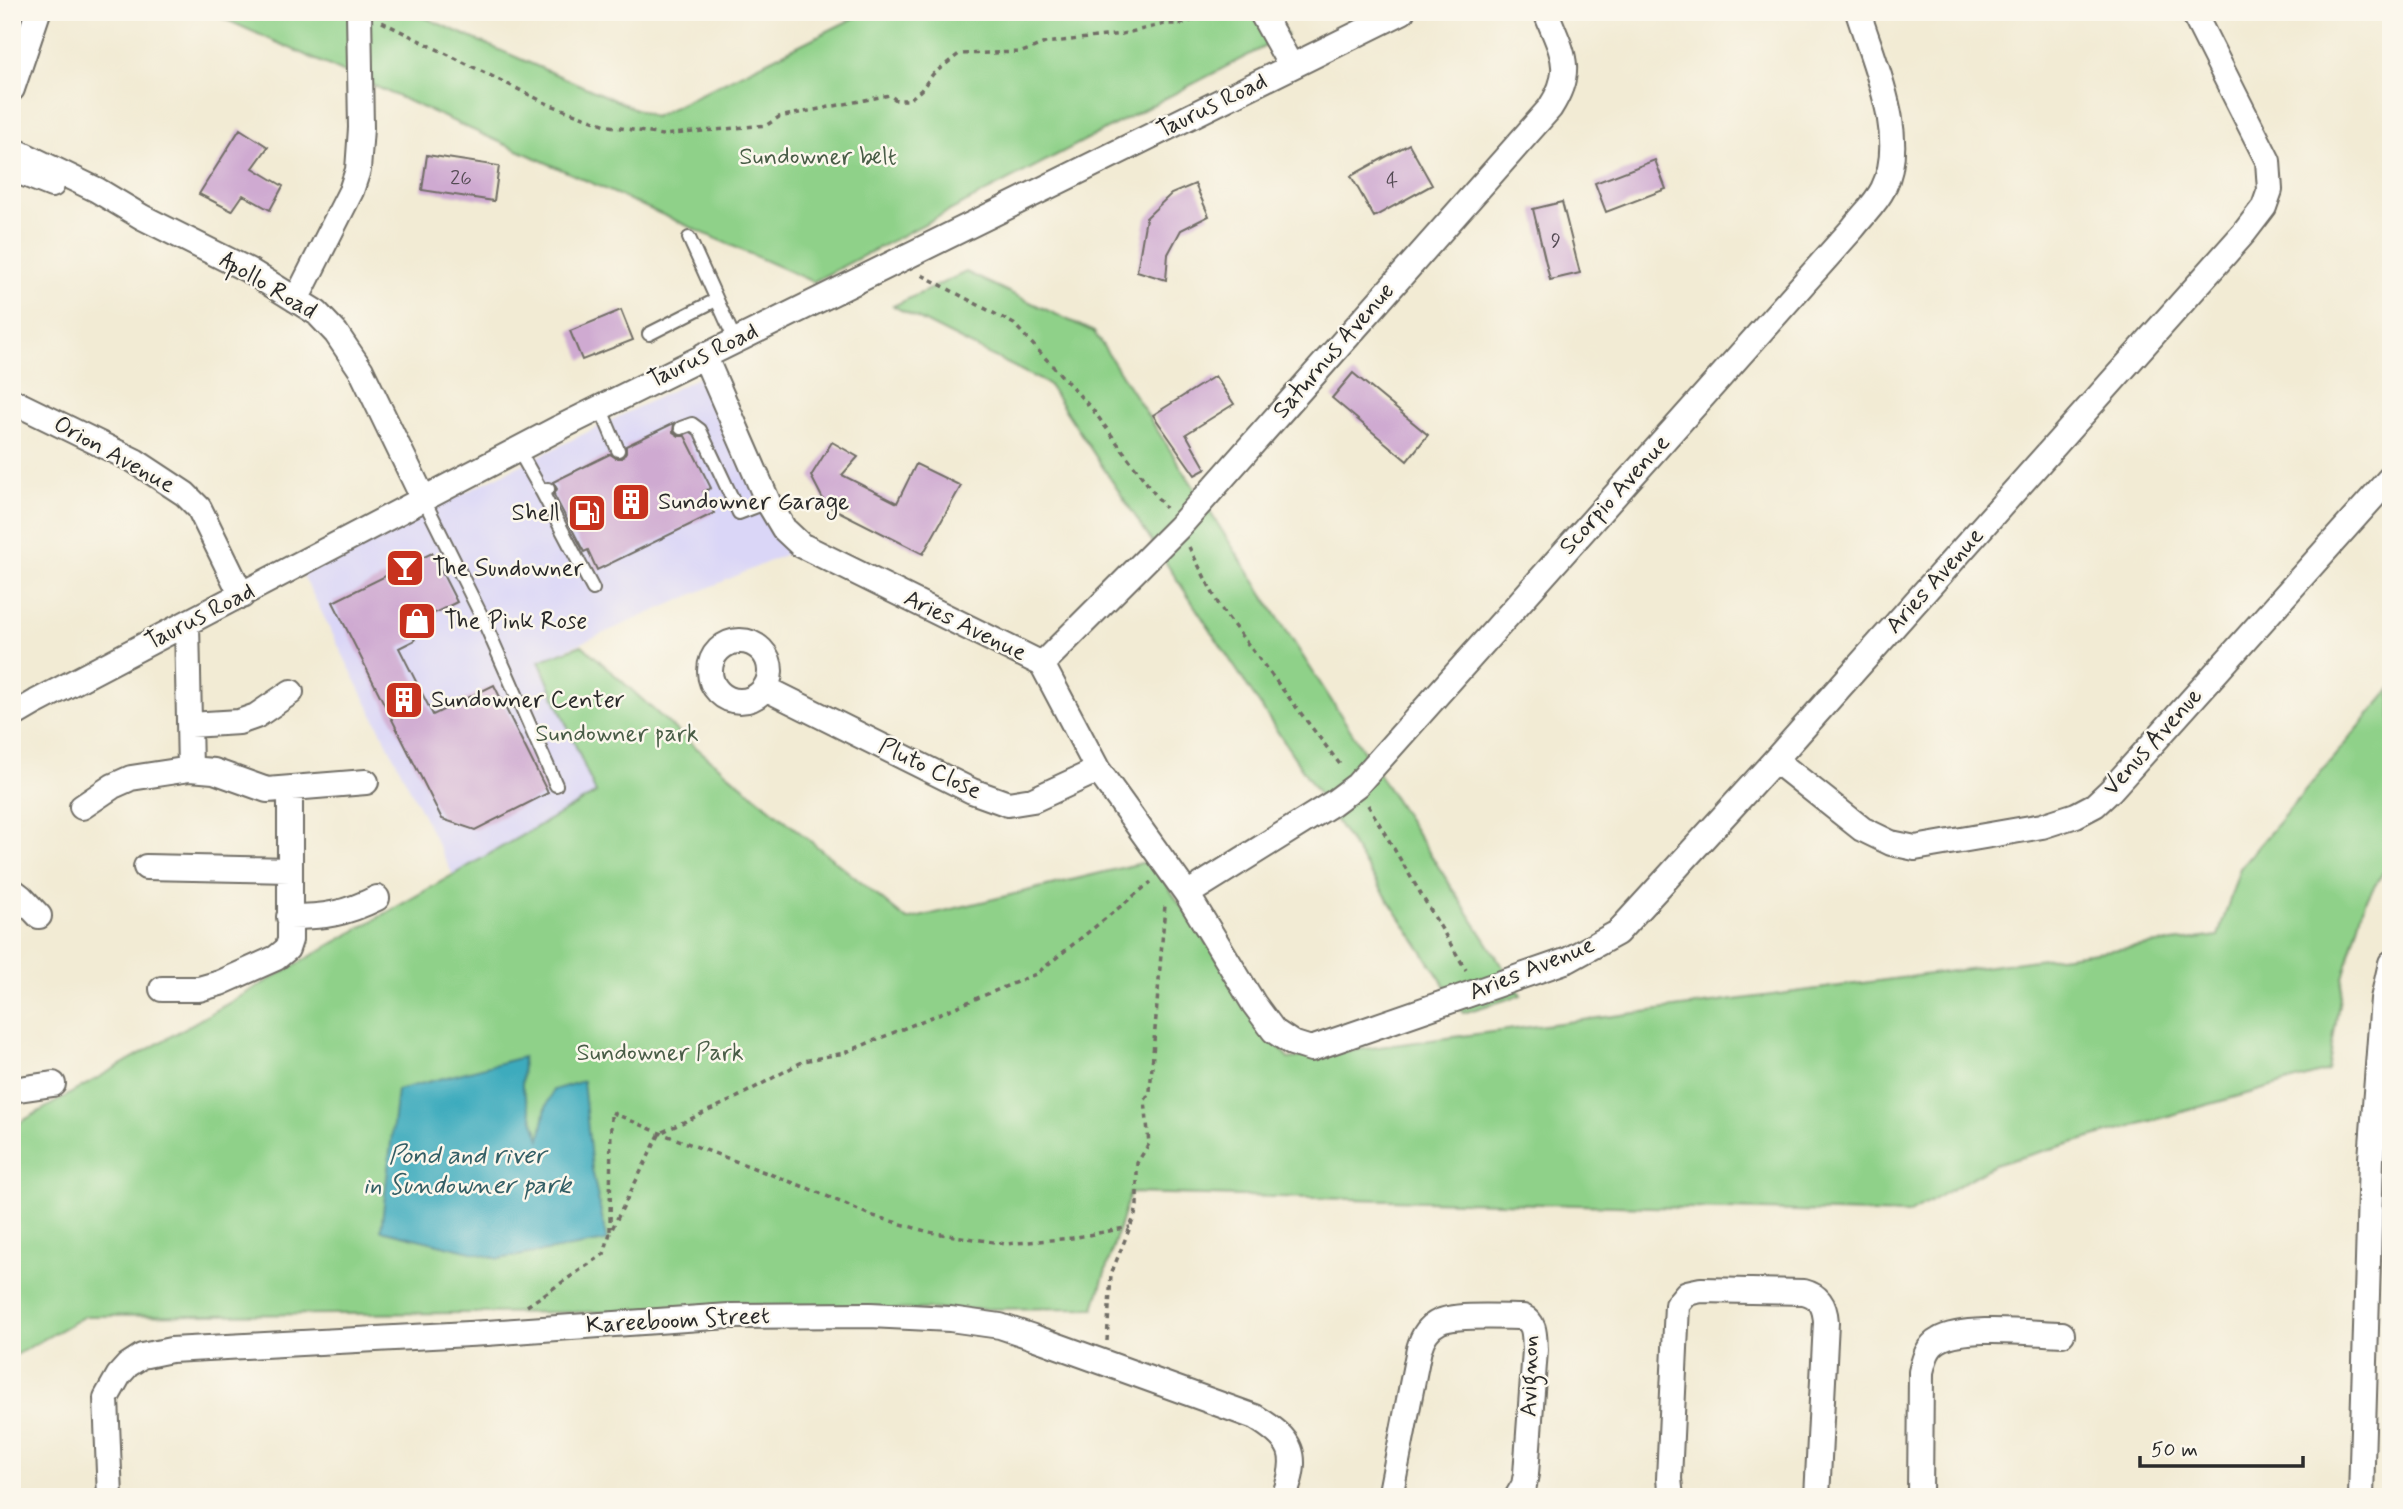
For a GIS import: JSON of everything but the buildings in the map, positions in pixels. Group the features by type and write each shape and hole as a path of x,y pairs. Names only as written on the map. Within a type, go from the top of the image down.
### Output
{"street":[{"path":"12,89 38,12"},
{"path":"1261,12 1292,66"},
{"name":"Taurus Road","path":"12,716 600,407 1402,12"},
{"name":"Saturnus Avenue","path":"1042,663 1179,527 1549,108 1564,79 1566,68 1546,12"},
{"name":"Scorpio Avenue","path":"1187,894 1333,803 1357,785 1844,238 1882,191 1894,155 1893,134 1858,12"},
{"name":"Aries Avenue","path":"704,355 768,502 784,529 801,545 1042,663 1098,770 1187,894 1254,1004 1274,1031 1292,1043 1311,1049 1568,960 1617,933 1775,760 2264,207 2270,190 2268,160 2193,12"},
{"path":"296,300 351,191 358,170 366,15"},
{"name":"Apollo Road","path":"12,149 97,190 142,217 248,270 317,313 336,333 361,370 423,498"},
{"name":"Apollo Road","path":"12,169 142,217"},
{"name":"Orion Avenue","path":"12,401 135,461 186,494 199,508 242,596"},
{"name":"Venus Avenue","path":"1775,760 1862,829 1891,843 1915,848 2008,833 2076,815 2095,806 2111,790 2391,477"},
{"path":"187,624 190,769"},
{"name":"Pluto Close","path":"765,688 972,791 1008,804 1033,800 1098,770"},
{"path":"190,726 239,722 256,716 290,692"},
{"path":"82,807 113,786 131,778 190,769 214,771 267,790 366,782"},
{"path":"162,989 199,989 220,984 284,953 289,944 290,790"},
{"path":"146,867 290,870"},
{"path":"12,890 39,916"},
{"path":"289,917 348,912 377,898"},
{"path":"2361,1497 2381,1158 2383,999 2391,963"},
{"path":"12,1090 53,1084"},
{"path":"1671,1497 1677,1304 1687,1293 1702,1290 1804,1292 1813,1294 1824,1306 1826,1322 1817,1497"},
{"name":"Kareeboom Street","path":"110,1497 106,1398 119,1375 142,1356 171,1350 487,1333 729,1316 870,1315 950,1319 1000,1326 1255,1417 1276,1430 1289,1445 1293,1458 1284,1497"},
{"name":"Avignon","path":"1390,1497 1422,1340 1431,1328 1448,1319 1523,1317 1530,1321 1534,1331 1535,1350 1526,1474 1524,1485 1517,1497"},
{"path":"1920,1497 1921,1372 1925,1356 1936,1341 1968,1332 2062,1334"}],"lane":[{"path":"689,238 735,340"},
{"path":"649,334 716,300"},
{"path":"600,407 618,450"},
{"path":"681,428 692,424 700,430 739,513 768,502"},
{"path":"518,449 545,491 593,589"},
{"path":"423,498 482,617 556,785"}],"path":[{"path":"366,15 548,104 609,125 662,135 767,125 779,117 890,95 897,100 909,100 933,74 959,54 1022,52 1045,43 1122,34 1165,24 1181,24 1218,12"},
{"path":"895,261 1014,324 1093,410 1179,527 1221,609 1357,785 1478,992"},
{"path":"519,1312 604,1254 610,1233 660,1133 734,1100 804,1060 844,1053 1036,974 1168,868"},
{"path":"1106,1362 1111,1273 1137,1206 1137,1163 1149,1144 1145,1100 1150,1091 1168,868"},
{"path":"610,1233 611,1112 816,1191 870,1215 929,1233 1006,1244 1072,1238 1130,1227"}],"shaded area":[{"path":"715,369 798,549 539,661 596,793 453,875 302,573"}],"green space":[{"name":"Sundowner belt","path":"209,12 412,12 654,117 866,12 1268,12 1287,35 813,282"},
{"path":"966,272 1094,332 1521,995 1463,1013 1048,384 893,306"},
{"name":"Sundowner Park","path":"582,645 688,741 907,920 1150,861 1288,1059 2218,936 2240,868 2391,689 2391,859 2365,902 2343,978 2328,1071 1994,1165 1908,1214 1130,1193 1094,1308 85,1316 12,1357 12,1127 596,793 539,661"}],"water":[{"name":"Pond and river in Sundowner park","path":"523,1057 522,1087 540,1139 546,1107 553,1090 583,1081 592,1169 607,1241 499,1259 381,1230 397,1090"}],"place":[{"name":"Sundowner Garage","path":"631,502"},
{"name":"Shell","path":"587,513"},
{"name":"The Sundowner","path":"405,568"},
{"name":"The Pink Rose","path":"417,621"},
{"name":"Sundowner Center","path":"404,700"}],"park label":[{"name":"Sundowner park","path":"617,734"}]}
